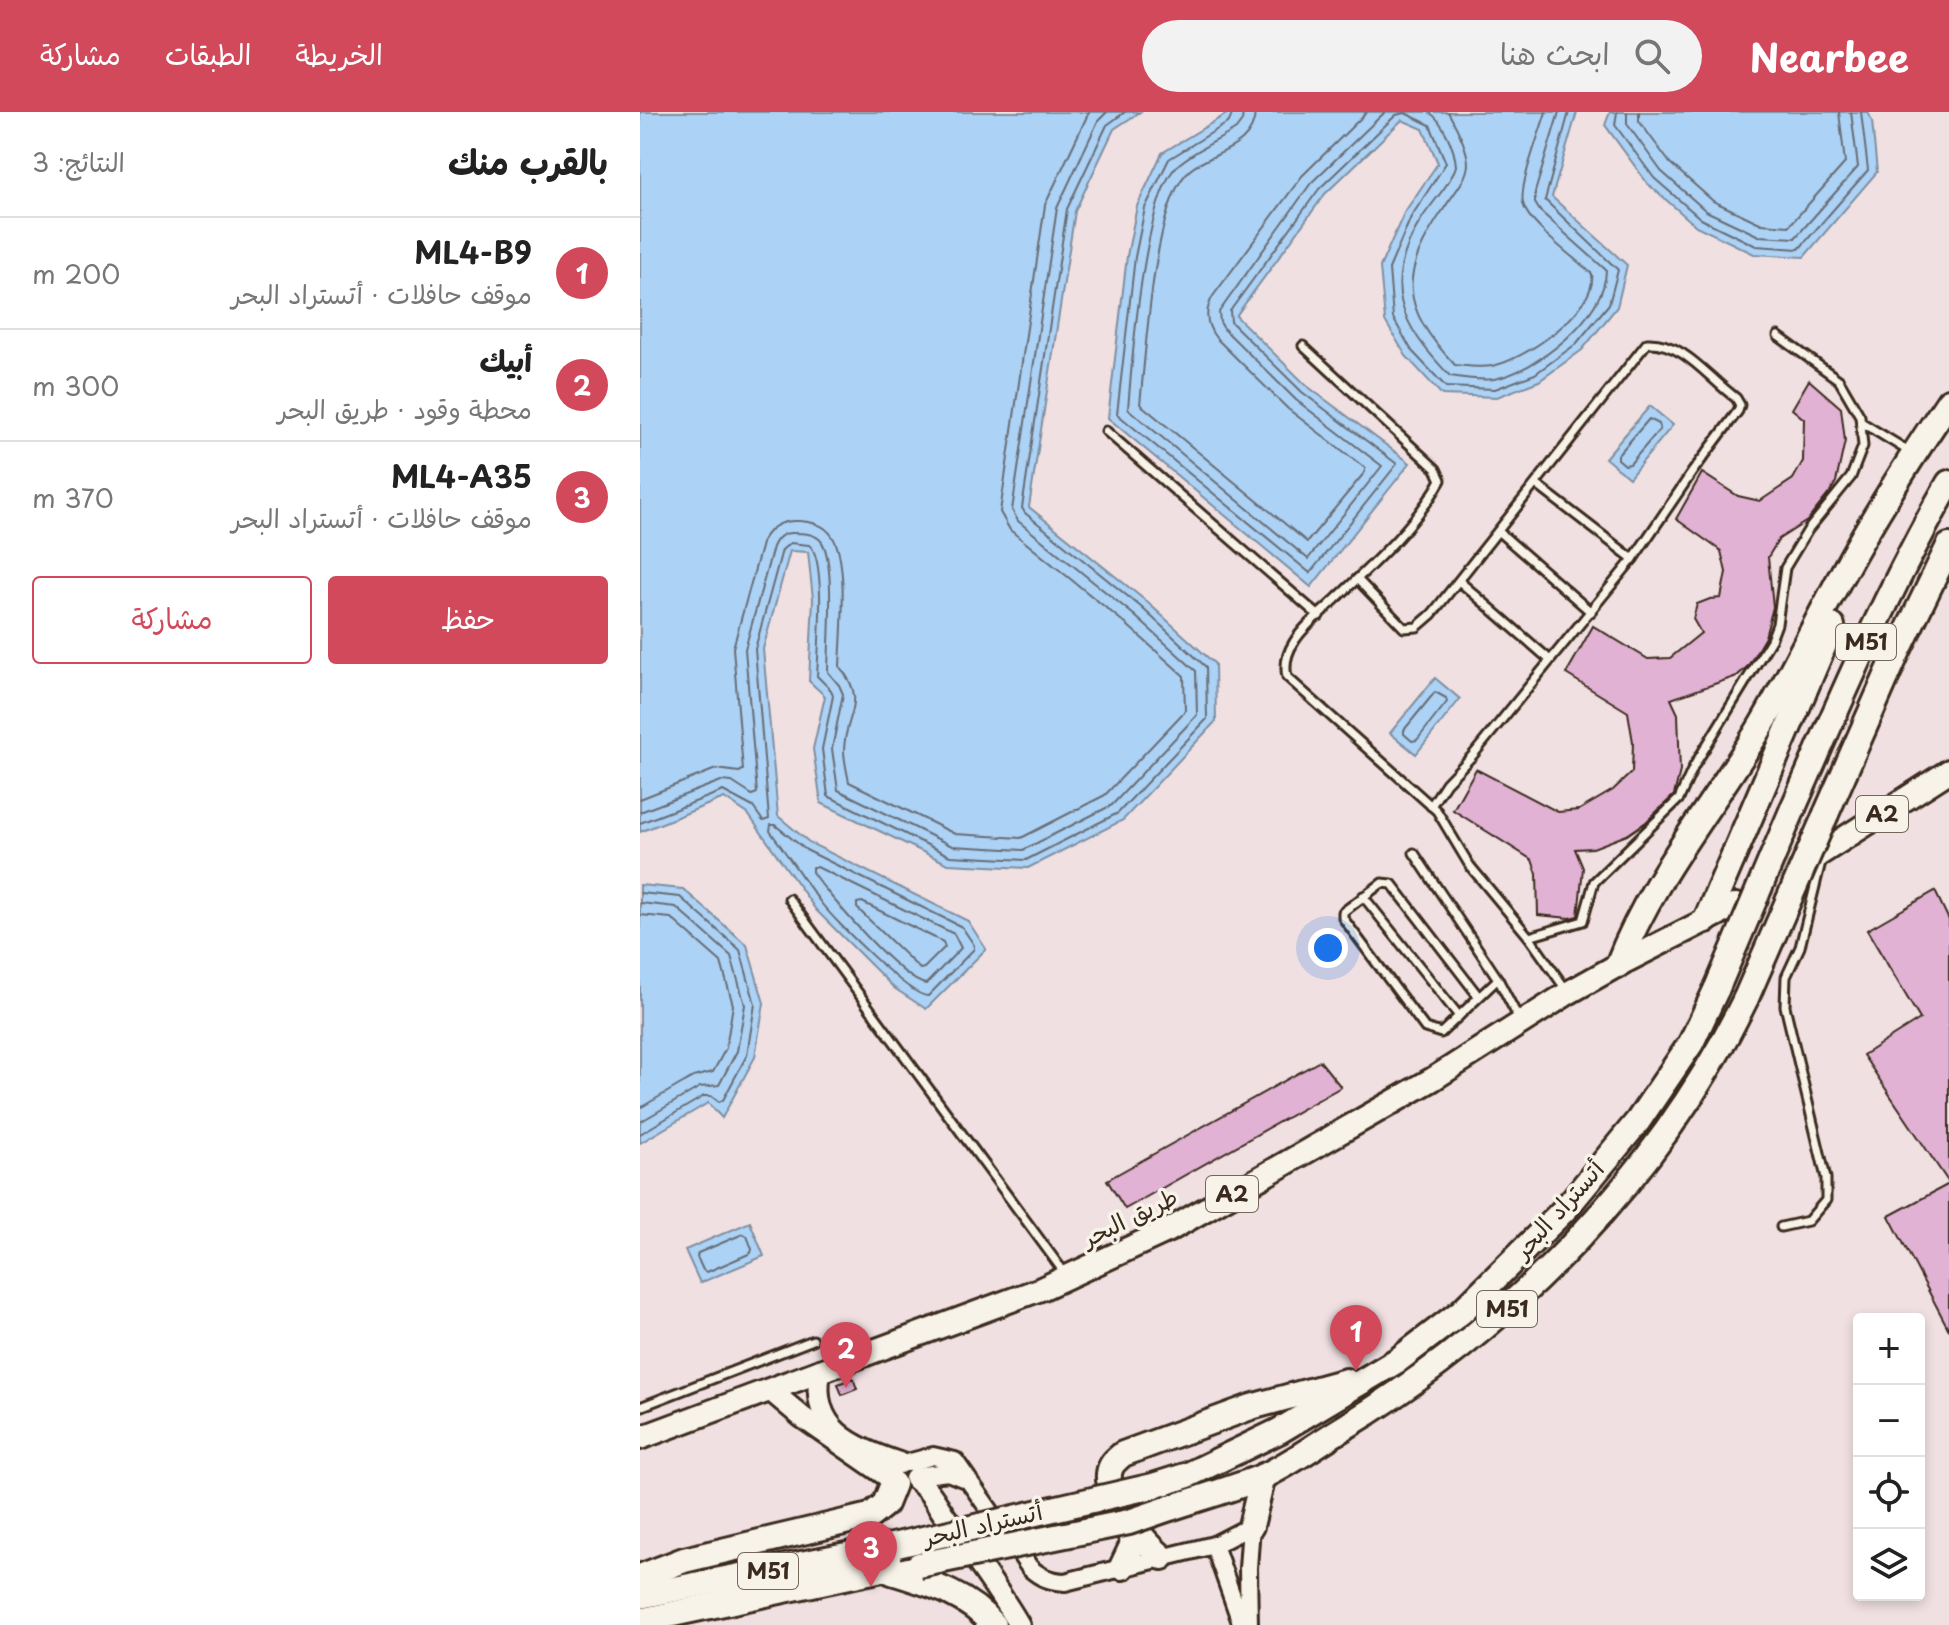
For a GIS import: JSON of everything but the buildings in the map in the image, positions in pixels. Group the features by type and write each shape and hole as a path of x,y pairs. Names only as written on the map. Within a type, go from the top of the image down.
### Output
{"highway":[{"path":"1618,965 1649,899 1759,728 1890,492 1949,401"},
{"name":"أتستراد البحر","path":"640,1596 897,1545 1153,1486 1188,1475 1256,1443 1398,1360 1461,1312 1566,1208 1638,1121 1691,1043 1865,644 1949,483"},
{"path":"1706,920 1890,492"},
{"name":"أتستراد البحر","path":"640,1621 882,1569 919,1565 1129,1522 1263,1476 1430,1372 1503,1313 1576,1244 1657,1143 1714,1057 1746,998 1896,655 1949,546"},
{"path":"1162,1557 1133,1528 1109,1484 1109,1472 1114,1461 1123,1454 1251,1407 1377,1372"},
{"path":"640,1577 684,1560 870,1516 885,1504 904,1476"},
{"path":"1251,1526 1263,1476"},
{"path":"1122,1567 1132,1546 1133,1528"},
{"path":"882,1569 946,1590 982,1612 993,1625"}],"main road":[{"name":"A2","path":"1819,854 1949,771"},
{"name":"طريق البحر","path":"641,1435 1041,1289 1171,1229 1433,1079 1568,993 1736,905"},
{"path":"820,1370 818,1402 827,1422 904,1476 943,1514 1000,1593 1019,1625"},
{"path":"770,1390 802,1417 904,1476"}],"street":[{"path":"904,1476 948,1472 968,1480 1030,1568 1046,1579 1065,1582 1214,1545 1251,1526"},
{"path":"1249,1625 1251,1526"},
{"path":"1214,1545 1242,1625"}],"lane":[{"path":"1529,937 1583,921 1594,882 1679,799 1694,766 1771,640 1777,624 1785,568 1795,548 1851,477 1863,446 1860,416 1839,380 1778,336"},
{"path":"1357,579 1404,628 1417,627 1432,614 1499,532 1647,343 1662,342 1678,349 1736,398 1740,405 1633,559 1473,755 1446,783 1431,806"},
{"path":"1303,346 1436,469 1441,480 1378,559 1294,642 1284,666 1287,677 1437,811 1470,866 1529,937 1568,993"},
{"path":"1861,422 1913,454"},
{"path":"1106,431 1319,616"},
{"path":"1537,485 1633,559"},
{"path":"1499,532 1591,612"},
{"path":"1459,581 1550,660"},
{"path":"1414,853 1498,979 1521,1023"},
{"path":"1781,1227 1808,1221 1826,1200 1826,1178 1785,1006 1786,977 1800,947 1819,854"},
{"path":"1479,997 1392,884 1382,883 1343,912 1343,918 1425,1028 1441,1033 1459,1016 1498,979"},
{"path":"1363,896 1459,1016"},
{"path":"789,899 1068,1277"},
{"path":"640,1407 813,1340"}],"water":[{"path":"640,112 1140,112 1114,129 1075,211 1029,507 1146,601 1215,664 1216,721 1123,820 1028,868 948,864 821,803 813,749 825,696 809,681 813,599 808,552 790,551 763,649 778,816 810,843 968,921 986,949 926,1009 894,988 816,910 748,814 724,798 640,832"},
{"path":"1230,112 1577,112 1552,197 1627,265 1617,307 1582,350 1539,381 1497,397 1442,395 1406,356 1385,321 1380,267 1404,213 1438,163 1423,129 1402,120 1325,194 1236,316 1307,386 1410,463 1311,587 1108,418 1127,256 1137,206 1162,153"},
{"path":"1610,112 1868,112 1872,121 1877,172 1804,257 1754,254 1696,226 1648,184 1605,125"},
{"path":"1650,406 1673,425 1629,478 1605,458"},
{"path":"1435,678 1460,699 1416,754 1390,733"},
{"path":"640,885 683,889 747,945 764,1003 755,1057 722,1118 708,1103 640,1143"},
{"path":"750,1222 764,1256 700,1283 685,1250"}],"tunnel":[{"path":"1751,896 1811,860"}],"place":[{"name":"ML4-B9","path":"1356,1371"},
{"name":"أبيك","path":"846,1388"},
{"name":"ML4-A35","path":"871,1587"}]}
